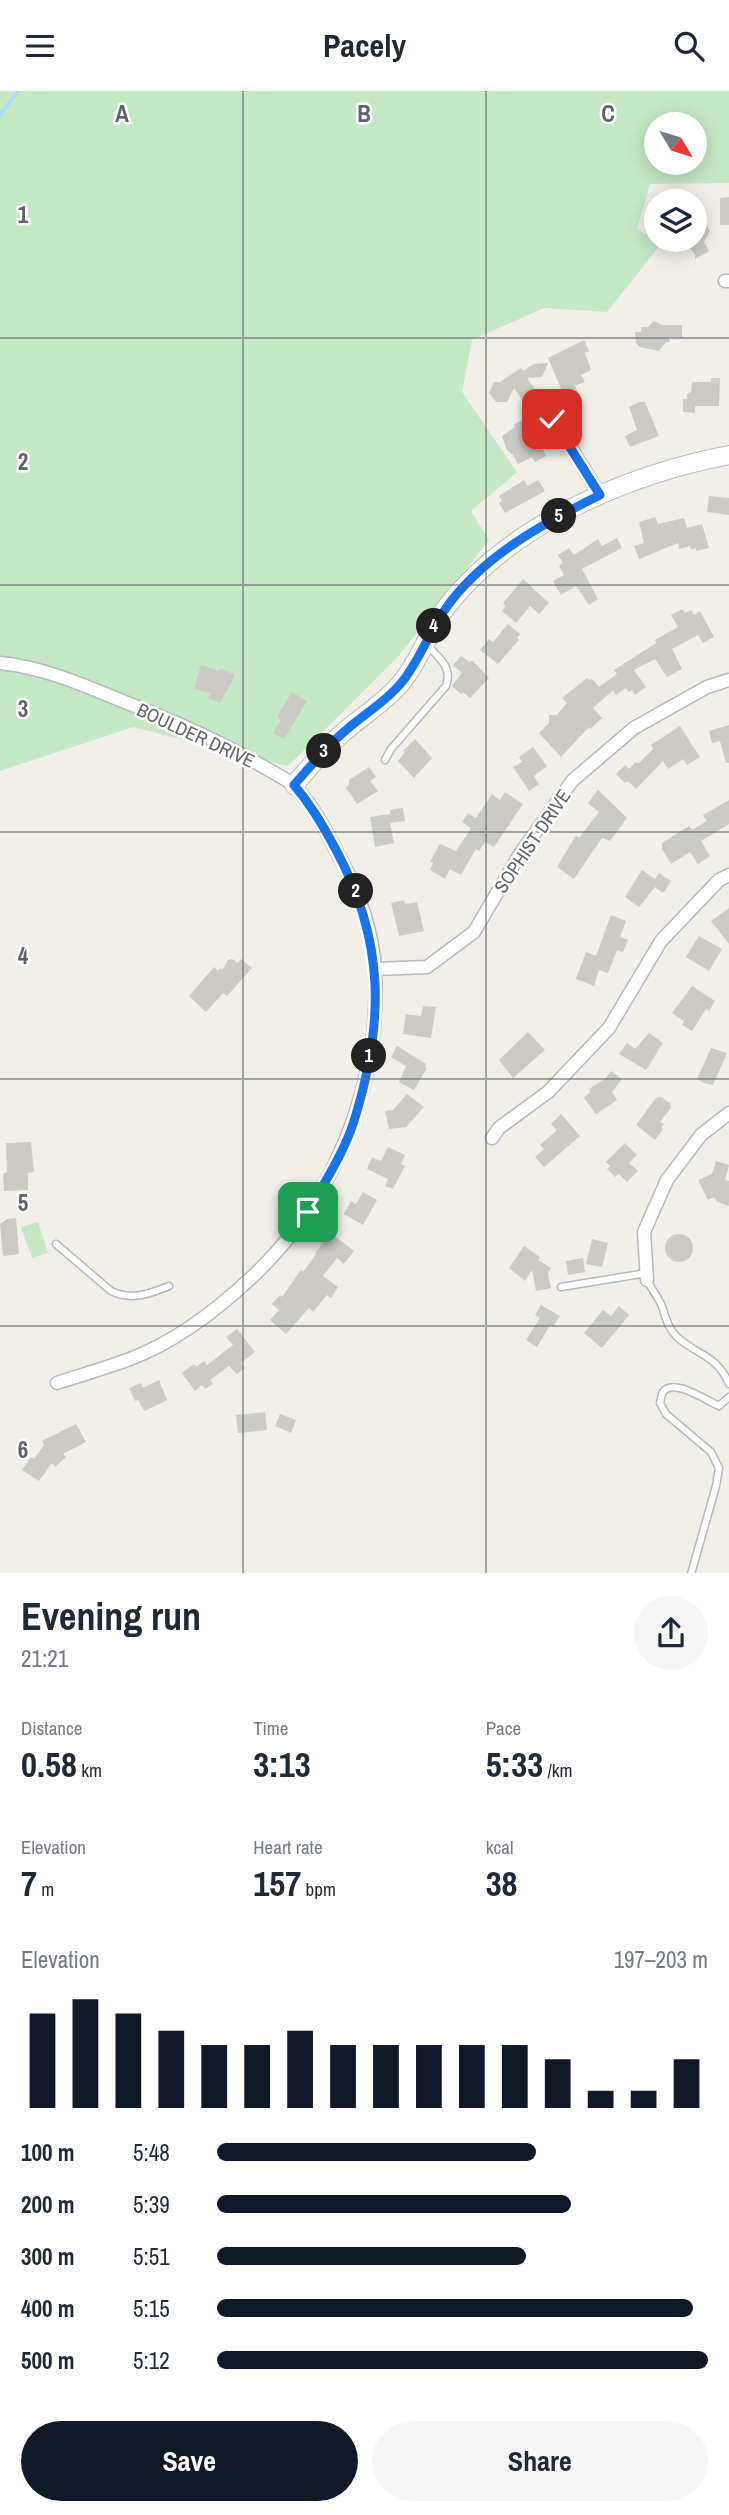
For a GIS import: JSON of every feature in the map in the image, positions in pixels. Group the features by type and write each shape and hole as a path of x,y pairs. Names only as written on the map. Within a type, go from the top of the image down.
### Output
{"street":[{"path":"552,419 600,495"},
{"path":"294,785 345,731 378,706 402,682 447,607 488,564 560,515 600,495 667,469 729,455"},
{"name":"BOULDER DRIVE","path":"0,663 23,666 64,678 157,715 233,749 294,785 317,815 360,898 375,968 376,1008 372,1041 353,1123 308,1212 294,1231 252,1277 175,1337 131,1359 57,1383"},
{"name":"SOPHIST DRIVE","path":"375,968 427,967 474,932 520,853 572,781 634,728 707,687 729,680"},
{"path":"492,1138 499,1128 548,1092 609,1028 661,941 719,880 729,875"},
{"path":"647,1277 644,1232 667,1180 701,1135 729,1113"}],"lane":[{"path":"385,760 391,749 446,686 449,678 447,666 425,643"},
{"path":"56,1244 111,1291 122,1296 135,1297 169,1286"},
{"path":"561,1287 647,1277 667,1325 678,1339 707,1355 724,1372 729,1384"},
{"path":"691,1573 719,1468 711,1452 666,1414 660,1403 663,1392 670,1387 681,1387 719,1406 729,1397"}],"green space":[{"path":"0,91 729,91 729,183 650,184 649,189 644,189 644,205 637,229 644,233 644,252 655,252 607,312 544,308 472,340 462,392 517,472 471,511 489,540 398,657 288,766 133,727 0,771"},
{"path":"38,1222 48,1253 32,1258 21,1227"}],"building":[{"path":"729,197 729,225 720,225 720,198"},
{"path":"707,247 709,251 695,259 693,252 707,252"},
{"path":"654,321 662,325 682,325 682,338 669,337 670,342 666,342 659,351 640,347 636,343 635,332 641,332 641,327 648,327"},
{"path":"584,340 589,351 585,353 591,370 581,375 585,382 575,386 581,407 571,412 548,358"},
{"path":"548,363 542,377 527,378 537,392 523,401 514,388 507,402 496,402 489,393 494,382 500,382 521,368 523,371 534,364"},
{"path":"711,378 720,378 719,406 695,406 695,413 683,412 683,399 687,399 687,394 691,392 692,382 711,382"},
{"path":"645,402 659,436 630,447 625,436 637,430 629,407"},
{"path":"525,419 530,429 533,427 546,456 535,462 532,457 518,464 507,450 502,436 515,427 514,424"},
{"path":"524,480 528,486 538,480 545,491 505,513 499,503 502,501 499,496"},
{"path":"709,496 729,498 729,515 707,512"},
{"path":"655,517 658,524 684,518 687,528 702,524 709,548 696,551 696,548 691,549 690,546 679,549 678,543 639,559 634,546 644,543 639,522"},
{"path":"617,538 622,548 582,569 598,599 589,605 576,586 561,595 553,581 564,575 559,566 563,563 558,555 569,548 574,555 598,539 602,546"},
{"path":"523,579 549,603 539,614 530,606 516,623 502,611 506,606 503,603"},
{"path":"682,609 685,613 691,610 694,615 700,611 714,637 703,643 698,635 672,649 682,669 667,677 655,659 634,670 646,687 635,695 632,690 629,692 626,688 616,695 613,690 593,708 602,718 590,729 589,727 561,757 539,733 549,723 549,715 557,715 567,703 562,698 587,678 592,679 599,687 617,674 614,670 678,627 671,615"},
{"path":"508,624 520,634 517,638 519,640 498,664 480,650 489,639 493,642"},
{"path":"461,656 470,662 472,660 489,678 470,698 452,686 462,673 453,665"},
{"path":"201,665 219,671 220,668 235,675 220,703 208,698 211,693 194,689"},
{"path":"292,692 307,701 284,739 273,733 281,720 277,717"},
{"path":"729,725 729,763 726,763 720,741 712,743 709,731"},
{"path":"680,726 700,757 687,765 683,759 668,769 663,761 636,789 616,774 625,765 629,769 636,762 638,764 653,749 651,745"},
{"path":"415,739 432,758 414,778 398,761 405,752 403,751"},
{"path":"533,747 547,766 534,776 539,784 529,791 513,767 522,762 519,757"},
{"path":"369,767 376,777 370,781 378,791 357,804 346,788 349,780"},
{"path":"598,790 627,818 610,841 602,838 574,879 557,867 576,835 579,838 599,812 588,803"},
{"path":"505,792 523,804 494,847 485,842 479,851 476,849 461,875 450,869 445,879 430,870 433,863 430,862 440,844 456,851 471,828 462,822 468,813 476,818 492,794 500,800"},
{"path":"729,800 729,824 701,841 710,856 698,864 690,852 671,864 662,849 662,843 689,826 692,830 707,821 703,815"},
{"path":"403,808 405,821 390,823 394,843 375,847 370,817 390,814 390,810"},
{"path":"642,870 655,879 659,873 671,881 663,893 655,887 639,907 625,897"},
{"path":"404,900 405,904 417,902 424,931 399,936 391,903"},
{"path":"729,908 729,944 711,921"},
{"path":"611,915 626,921 620,937 628,940 623,952 617,950 608,973 599,970 594,986 576,979 586,952 596,956"},
{"path":"699,936 722,949 709,971 686,957"},
{"path":"232,959 238,963 241,959 252,968 227,996 223,993 206,1012 189,996 214,967 218,971 220,968 222,970 228,960"},
{"path":"692,986 715,1001 709,1011 706,1009 692,1031 682,1025 684,1021 672,1013"},
{"path":"423,1006 436,1007 431,1038 403,1034 406,1014 421,1016"},
{"path":"528,1032 545,1050 513,1078 499,1060"},
{"path":"649,1033 663,1043 646,1070 619,1054 627,1043 635,1049"},
{"path":"397,1046 426,1064 427,1068 414,1090 399,1082 406,1066 391,1057"},
{"path":"711,1048 727,1053 713,1085 697,1079"},
{"path":"611,1071 622,1079 612,1092 617,1100 596,1114 584,1098 590,1092 589,1089 606,1078"},
{"path":"407,1094 424,1107 406,1127 389,1129 385,1111 393,1110"},
{"path":"661,1097 670,1103 671,1108 660,1122 664,1124 661,1128 663,1129 655,1140 636,1125 656,1098"},
{"path":"561,1114 580,1136 544,1167 535,1157 544,1149 540,1145 557,1130 551,1124"},
{"path":"31,1142 34,1172 28,1173 28,1190 4,1191 3,1174 7,1172 6,1143"},
{"path":"625,1143 637,1155 629,1163 638,1171 627,1182 619,1174 615,1177 607,1169 610,1166 606,1162"},
{"path":"388,1147 405,1155 401,1164 405,1166 393,1189 385,1186 388,1179 367,1169 372,1157 381,1161"},
{"path":"716,1161 729,1165 725,1180 729,1181 729,1206 717,1202 714,1197 708,1200 698,1180 712,1174"},
{"path":"363,1192 377,1200 363,1225 344,1214 351,1201 356,1204"},
{"path":"16,1218 19,1254 3,1256 0,1224 7,1219"},
{"path":"331,1233 354,1251 344,1264 337,1258 323,1276 338,1287 331,1298 327,1295 313,1312 309,1308 286,1334 270,1320 279,1310 272,1304 280,1295 282,1297 301,1270 303,1272"},
{"path":"679,1234 689,1238 693,1248 689,1258 679,1262 669,1258 665,1248 669,1238"},
{"path":"592,1239 608,1243 602,1267 586,1264"},
{"path":"524,1246 551,1268 548,1273 551,1288 536,1291 532,1270 525,1281 509,1268"},
{"path":"583,1258 585,1272 568,1275 566,1261"},
{"path":"541,1305 560,1316 553,1327 550,1325 537,1347 526,1340 540,1318 535,1315"},
{"path":"619,1306 629,1315 602,1348 584,1333 603,1310 611,1316"},
{"path":"237,1329 255,1352 241,1363 245,1368 237,1374 229,1366 210,1380 213,1384 205,1389 202,1385 195,1391 182,1373 194,1364 196,1367 204,1361 207,1365 233,1345 226,1337"},
{"path":"159,1380 167,1400 145,1411 138,1400 135,1401 129,1388 141,1383 143,1388"},
{"path":"265,1412 267,1430 238,1433 236,1415"},
{"path":"280,1414 296,1420 291,1433 275,1426"},
{"path":"76,1424 86,1442 63,1454 66,1457 55,1467 52,1463 39,1481 22,1470 44,1445 42,1441"}],"waterway":[{"path":"0,115 18,91"}],"route":[{"path":"308,1212 353,1123 372,1041 376,1008 375,968 360,898 317,815 294,785 345,731 378,706 402,682 419,657 431,631 468,582 518,542 560,515 600,495 552,419"}]}
